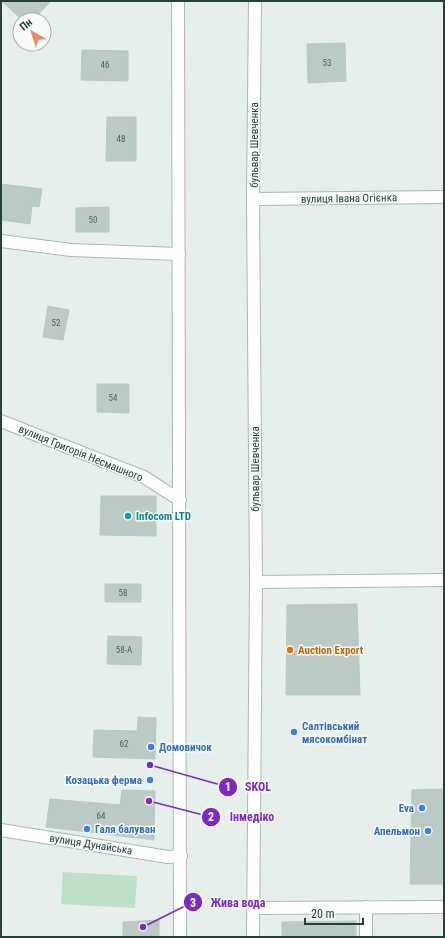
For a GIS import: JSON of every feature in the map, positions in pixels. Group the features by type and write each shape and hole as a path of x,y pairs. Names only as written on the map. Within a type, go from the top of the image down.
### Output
{"street":[{"path":"178,1 180,937"},
{"name":"бульвар Шевченка","path":"253,937 256,582 253,198 255,1"},
{"name":"вулиця Івана Огієнка","path":"253,198 444,197"},
{"path":"1,241 71,250 179,254"},
{"name":"вулиця Григорія Несмашного","path":"1,421 144,477 180,500"},
{"path":"256,582 444,580"},
{"name":"вулиця Дунайська","path":"1,830 168,857 181,856"},
{"path":"366,907 366,937"},
{"path":"253,908 444,907"}],"green space":[{"path":"63,872 137,876 135,908 61,904"}],"building":[{"path":"2,1 51,1 41,12 14,12"},
{"path":"345,43 346,81 308,83 307,44"},
{"path":"82,50 128,51 128,81 81,80"},
{"path":"107,117 136,117 136,161 106,161"},
{"path":"1,184 42,189 39,207 32,206 30,224 1,220"},
{"path":"109,207 109,232 76,232 76,208"},
{"path":"48,306 69,310 63,340 43,337"},
{"path":"97,384 129,384 129,413 97,412"},
{"name":"Infocom LTD","path":"101,496 156,496 156,536 100,535"},
{"path":"105,584 141,584 141,602 105,602"},
{"path":"357,604 360,695 286,695 287,605"},
{"path":"108,636 142,637 141,665 107,664"},
{"path":"138,717 156,718 155,759 93,757 94,730 137,731"},
{"name":"Апельмон","path":"444,789 444,884 410,884 412,790"},
{"path":"122,790 155,791 154,840 46,827 50,799 120,805"},
{"path":"159,920 159,937 123,937 123,922"},
{"path":"356,921 356,937 282,937 282,922"}],"place":[{"name":"Infocom LTD","path":"128,516"},
{"name":"Auction Export","path":"290,650"},
{"name":"Салтівський мясокомбінат","path":"294,732"},
{"name":"Домовичок","path":"151,747"},
{"name":"SKOL","path":"150,765"},
{"name":"Козацька ферма","path":"150,780"},
{"name":"Інмедіко","path":"149,801"},
{"name":"Eva","path":"422,808"},
{"name":"Галя балуван","path":"87,829"},
{"name":"Апельмон","path":"428,831"},
{"name":"Жива вода","path":"143,927"}]}
